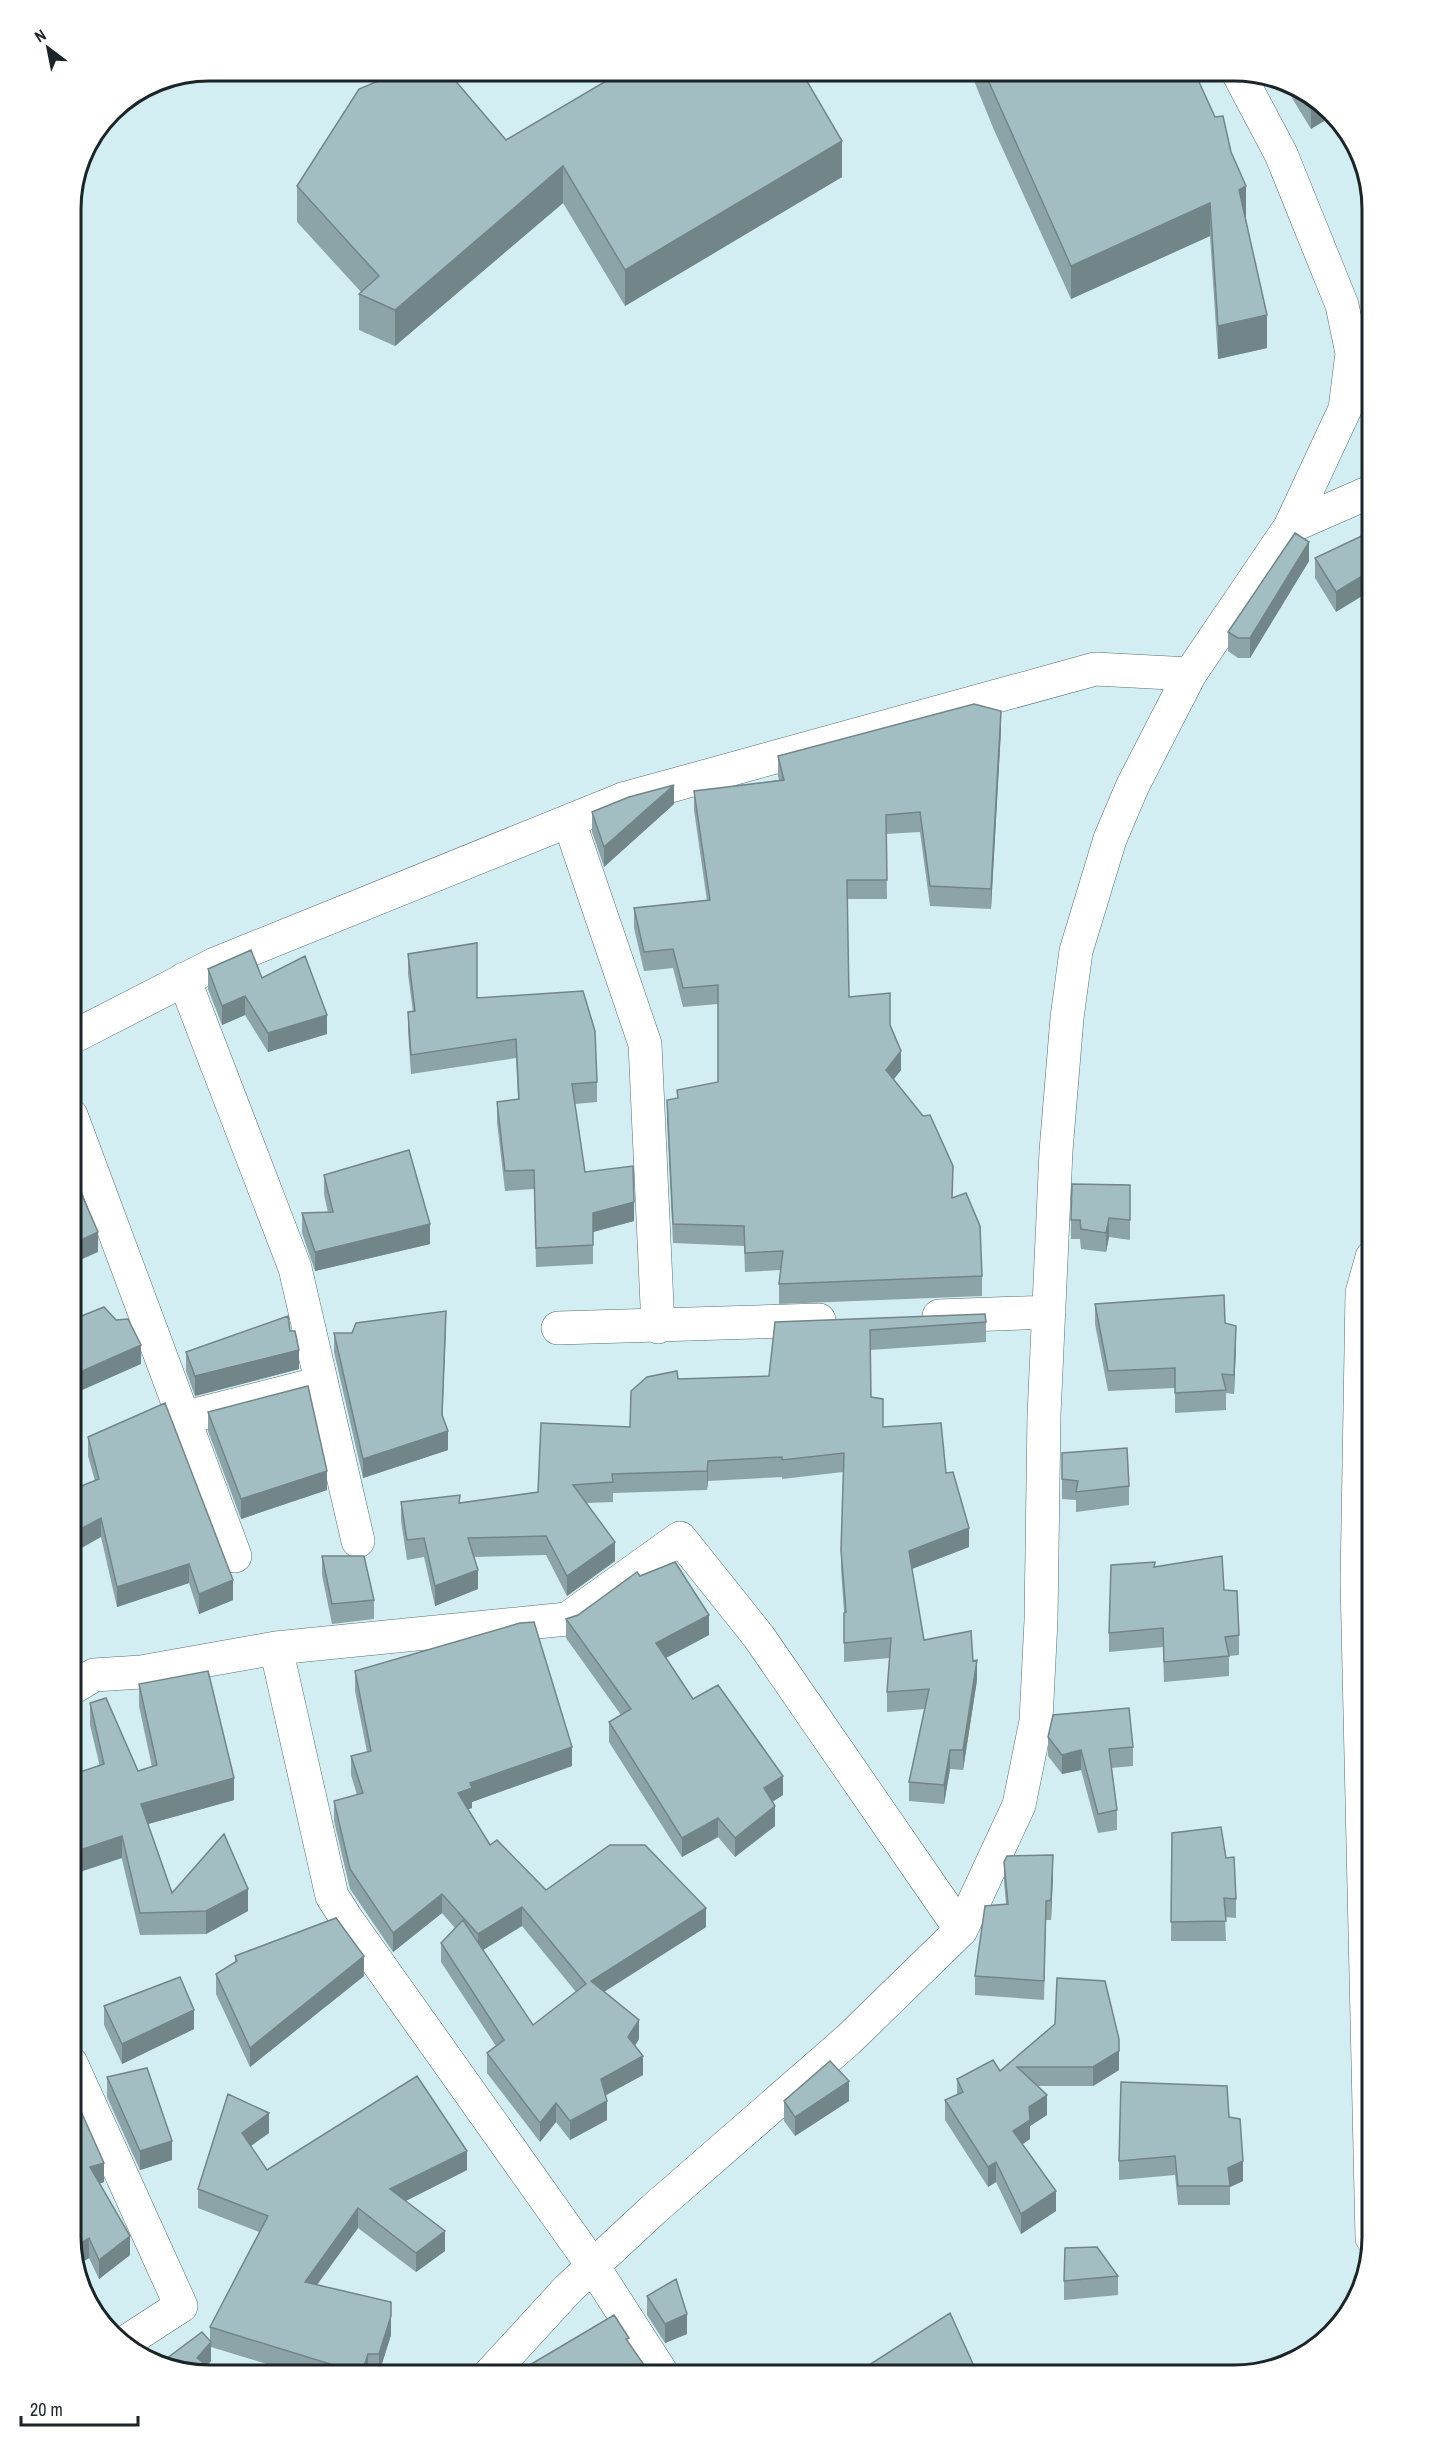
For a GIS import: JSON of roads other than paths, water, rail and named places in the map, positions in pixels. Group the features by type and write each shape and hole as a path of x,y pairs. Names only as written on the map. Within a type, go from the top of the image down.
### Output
{"street":[{"path":"498,2365 568,2289 654,2209 848,2040 961,1930 1019,1805 1036,1720 1041,1620 1044,1415 1056,1151 1067,1018 1076,951 1110,839 1133,785 1190,674 1290,527 1345,409 1352,353 1342,305 1281,154 1242,81"},
{"path":"1290,527 1362,495"},
{"path":"81,1033 215,964 623,799 1095,669 1190,674"},
{"path":"569,821 645,1044 658,1326"},
{"path":"184,980 295,1268 358,1541"},
{"path":"81,1142 235,1556"},
{"path":"1362,1293 1357,1581 1362,1800"},
{"path":"907,1317 1048,1312"},
{"path":"558,1328 847,1319"},
{"path":"183,1418 321,1383"},
{"path":"81,1677 141,1672 276,1648 567,1619 680,1538 759,1637 961,1930"},
{"path":"276,1648 332,1896 593,2266 657,2365"},
{"path":"81,2087 181,2306 132,2338"}]}
